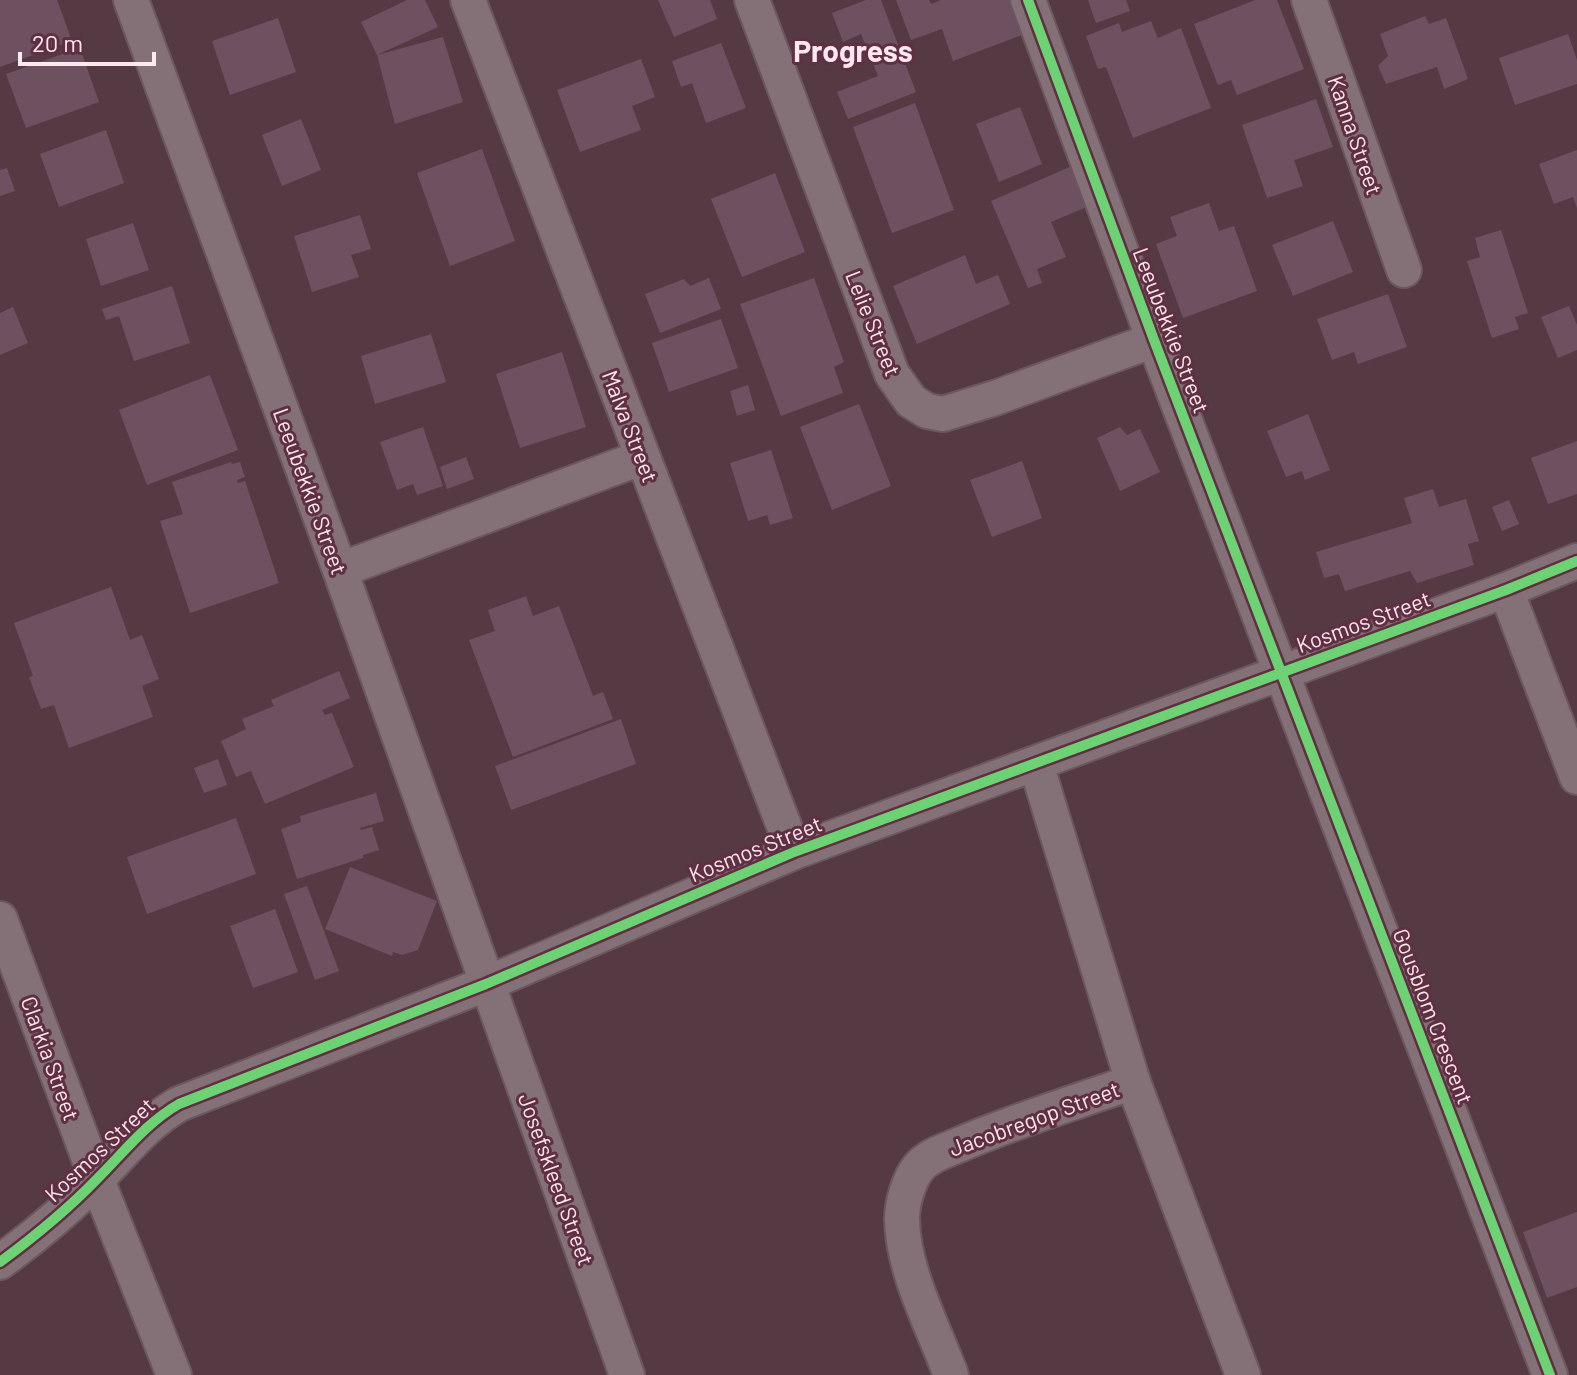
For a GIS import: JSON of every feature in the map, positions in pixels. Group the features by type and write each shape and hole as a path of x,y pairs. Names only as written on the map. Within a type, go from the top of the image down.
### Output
{"street":[{"name":"Leeubekkie Street","path":"131,0 340,570 486,984"},
{"name":"Malva Street","path":"468,0 794,852"},
{"name":"Lelie Street","path":"752,0 892,374 911,401 927,411 943,414 1154,340"},
{"name":"Leeubekkie Street","path":"1028,0 1281,672"},
{"name":"Kanna Street","path":"1309,0 1404,270"},
{"path":"340,570 643,457"},
{"name":"Kosmos Street","path":"0,1262 34,1237 97,1180 146,1126 179,1104 486,984 794,852 1506,590 1577,561"},
{"path":"1506,590 1577,777"},
{"name":"Gousblom Crescent","path":"1281,672 1550,1375"},
{"path":"1036,764 1133,1082 1243,1375"},
{"name":"Clarkia Street","path":"0,919 97,1180 174,1375"},
{"name":"Josefskleed Street","path":"486,984 627,1375"},
{"name":"Jacobregop Street","path":"951,1375 918,1288 905,1240 902,1216 914,1175 921,1165 938,1154 994,1130 1133,1082"}],"building":[{"path":"0,0 57,0 72,41 0,67"},
{"path":"407,0 425,0 438,27 377,55 361,22"},
{"path":"658,0 710,0 717,19 674,37"},
{"path":"866,0 881,0 916,92 848,119 837,92 878,76 861,34 843,42 832,13"},
{"path":"896,0 929,0 931,4 941,0 1009,0 1022,35 953,61 942,29 911,40"},
{"path":"1088,0 1126,0 1130,11 1096,23"},
{"path":"1255,0 1277,0 1304,69 1237,95 1231,80 1218,85 1194,24"},
{"path":"1425,16 1429,24 1446,18 1468,79 1444,89 1437,67 1386,84 1378,66 1388,56 1380,34"},
{"path":"278,18 296,72 230,95 212,41"},
{"path":"1151,21 1158,38 1181,28 1211,108 1133,138 1106,67 1098,69 1086,36 1119,23 1122,32"},
{"path":"1568,34 1577,60 1577,84 1515,105 1499,58"},
{"path":"443,37 463,102 395,124 377,55"},
{"path":"721,43 746,108 706,123 692,83 681,87 672,61"},
{"path":"80,48 99,102 26,128 6,74"},
{"path":"641,59 655,97 632,106 641,130 580,152 557,90"},
{"path":"1316,99 1333,147 1294,160 1303,186 1267,198 1242,125"},
{"path":"915,103 954,210 892,233 853,127"},
{"path":"1020,107 1042,164 999,182 976,124"},
{"path":"301,119 321,170 282,186 262,135"},
{"path":"106,130 124,183 59,207 40,154"},
{"path":"482,149 515,241 450,266 417,173"},
{"path":"1577,150 1577,208 1573,197 1554,204 1539,164"},
{"path":"1072,166 1089,206 1051,222 1066,257 1037,269 1042,283 1028,288 991,201"},
{"path":"7,168 15,191 0,196 0,170"},
{"path":"775,173 805,252 742,277 711,199"},
{"path":"1209,203 1219,231 1234,226 1257,291 1183,318 1156,244 1177,236 1170,217"},
{"path":"360,215 371,249 351,255 359,277 312,292 294,236"},
{"path":"1333,221 1353,272 1293,296 1272,245"},
{"path":"133,223 149,270 101,286 86,239"},
{"path":"1501,230 1528,313 1515,317 1519,329 1492,338 1467,261 1480,257 1475,238"},
{"path":"965,255 976,284 998,275 1010,304 917,344 893,286"},
{"path":"709,278 721,309 660,333 645,294 684,279 690,286"},
{"path":"814,278 844,362 834,367 843,393 781,416 740,304"},
{"path":"172,286 190,343 134,361 119,316 106,320 102,309"},
{"path":"1388,294 1407,347 1358,364 1354,352 1332,360 1317,319"},
{"path":"1569,306 1577,325 1577,350 1558,358 1541,317"},
{"path":"13,307 28,343 0,355 0,313"},
{"path":"721,319 738,368 669,392 652,343"},
{"path":"431,334 446,382 375,404 361,356"},
{"path":"562,352 586,427 520,448 496,374"},
{"path":"210,375 238,450 147,485 119,410"},
{"path":"748,385 755,410 737,416 730,391"},
{"path":"859,404 891,486 832,510 800,427"},
{"path":"1308,414 1330,470 1305,480 1302,471 1286,477 1267,431"},
{"path":"423,427 443,486 417,495 413,484 397,490 380,442"},
{"path":"1120,427 1127,435 1140,429 1160,472 1120,491 1097,438"},
{"path":"1577,441 1577,494 1548,504 1531,458"},
{"path":"771,450 793,518 770,525 767,515 748,521 730,463"},
{"path":"466,457 474,479 447,489 440,467"},
{"path":"1022,461 1042,518 992,537 970,480"},
{"path":"231,462 240,462 245,477 237,480 238,483 245,481 279,583 190,613 160,521 183,514 172,482"},
{"path":"1433,489 1439,507 1466,499 1479,541 1468,544 1474,565 1417,583 1410,571 1345,591 1339,574 1324,578 1316,552 1412,523 1404,498"},
{"path":"1509,500 1519,524 1502,531 1492,507"},
{"path":"111,587 130,640 142,635 159,679 142,686 153,717 69,748 54,705 41,709 14,623"},
{"path":"526,596 533,616 559,606 593,696 603,692 613,719 513,757 469,640 495,631 488,610"},
{"path":"339,671 350,698 322,710 325,715 332,713 354,767 265,804 251,771 236,777 221,741 246,729 242,719 274,706 271,700"},
{"path":"621,719 636,764 511,810 495,766"},
{"path":"218,759 227,785 204,793 194,768"},
{"path":"376,793 384,821 360,828 372,827 379,850 297,879 281,829 301,822 300,816"},
{"path":"236,818 256,874 147,914 127,857"},
{"path":"350,867 437,901 418,950 402,955 393,952 392,956 325,929"},
{"path":"307,886 339,971 315,980 284,894"},
{"path":"275,909 298,972 253,988 230,926"},
{"path":"1577,1212 1577,1287 1547,1298 1523,1232"}],"cycle path":[{"path":"1028,0 1154,340 1550,1375"},
{"path":"0,1262 63,1212 146,1129 179,1104 486,984 794,852 1506,590 1577,561"}],"district":[{"name":"Progress","path":"853,50"}]}
